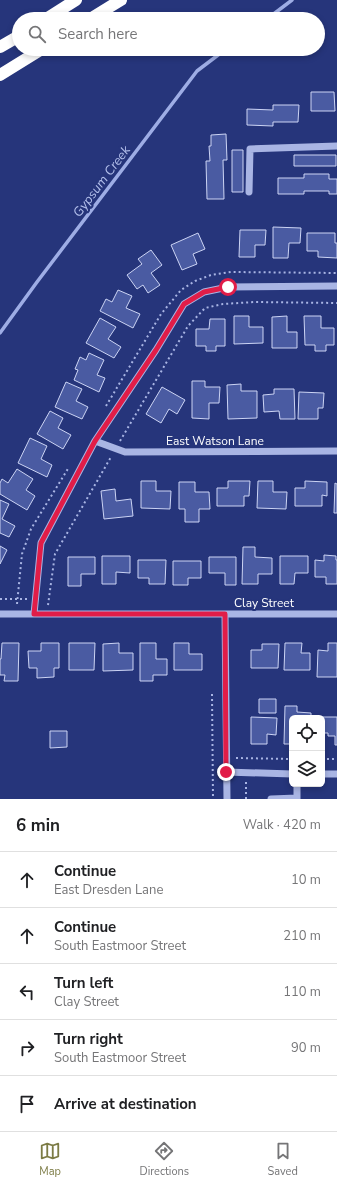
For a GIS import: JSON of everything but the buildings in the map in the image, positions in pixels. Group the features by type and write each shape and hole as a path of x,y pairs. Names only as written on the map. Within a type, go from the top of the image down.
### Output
{"highway":[{"path":"57,12 76,0"},
{"path":"101,12 121,0"},
{"path":"0,47 12,40"},
{"path":"0,75 31,56"}],"street":[{"path":"249,192 250,149 337,146"},
{"path":"34,614 41,543 95,441 156,350 184,304 204,292 228,287 337,286"},
{"name":"East Watson Lane","path":"95,441 125,452 337,451"},
{"name":"Clay Street","path":"0,614 337,614"},
{"path":"225,614 227,799"},
{"path":"226,772 289,774"},
{"path":"325,774 337,774"},
{"path":"271,799 297,798 297,787"}],"path":[{"path":"48,606 55,554 188,326 205,308 223,304 254,302 337,303"},
{"path":"0,598 35,599"},
{"path":"212,694 213,799"},
{"path":"235,758 289,759"},
{"path":"325,759 337,759"}],"waterway":[{"name":"Gypsum Creek","path":"276,12 292,0"},
{"name":"Gypsum Creek","path":"0,333 197,71 217,56"}],"route":[{"path":"226,772 225,614 34,614 41,543 95,441 156,350 184,304 204,292 228,287"}]}
